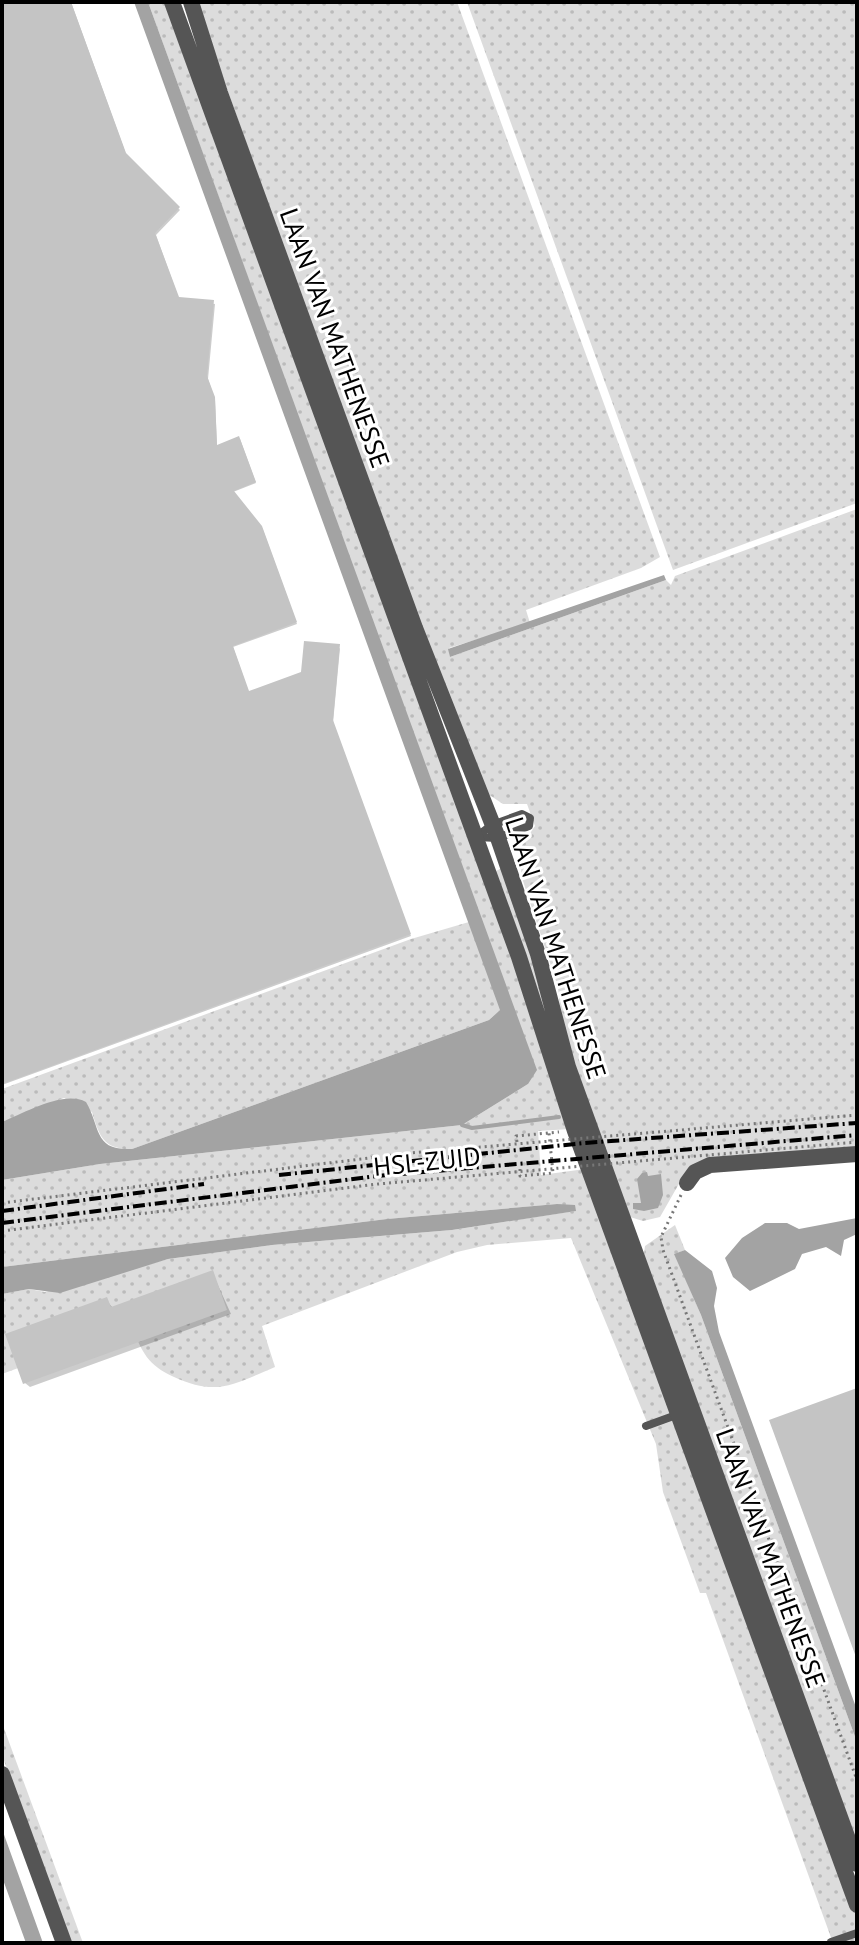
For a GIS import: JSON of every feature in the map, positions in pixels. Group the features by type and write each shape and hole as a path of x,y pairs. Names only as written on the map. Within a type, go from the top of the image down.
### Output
{"street":[{"name":"LAAN VAN MATHENESSE","path":"172,2 519,957 559,1084 857,1864"},
{"name":"LAAN VAN MATHENESSE","path":"191,2 220,93 415,628 495,832 538,954 568,1067 857,1905"},
{"path":"687,1183 695,1172 710,1165 857,1154"},
{"path":"2,1774 64,1943"}],"lane":[{"path":"476,837 495,832"},
{"path":"476,837 495,832"},
{"path":"646,1426 685,1412"},
{"path":"831,1942 857,1933"}],"path":[{"name":"HSL-ZUID","path":"2,1203 243,1172 517,1142 857,1115"},
{"path":"517,1142 516,1136 549,1133 551,1173 520,1176 520,1169"},
{"name":"HSL-ZUID","path":"2,1231 263,1196 520,1169 857,1142"},
{"name":"LAAN VAN MATHENESSE","path":"687,1183 661,1237 663,1250 857,1780"}],"shaded area":[{"path":"134,2 148,2 537,1070 528,1084 462,1125 100,1164 2,1180 2,1122 44,1104 66,1099 86,1102 104,1142 119,1149 132,1149 489,1020 500,1010"},
{"path":"148,2 168,2 512,947 570,1129 538,1131 541,1175 585,1169 857,1918 857,1943 833,1943 706,1593 700,1593 663,1492 656,1444 571,1238 487,1245 457,1252 262,1326 275,1367 225,1386 189,1383 158,1368 147,1357 132,1326 2,1374 2,1294 29,1289 45,1292 168,1259 272,1245 452,1230 575,1211 557,1204 387,1219 2,1267 2,1180 100,1164 462,1125 528,1084 477,910"},
{"path":"196,2 457,2 660,557 641,568 526,610 530,623 449,648 450,657 666,580 671,585 675,576 857,509 857,1148 684,1175 660,1217 643,1221 630,1217 563,1040 558,987 521,875 522,845 535,826 527,804 503,804 488,794 420,630"},
{"path":"467,2 857,2 857,503 673,570"},
{"path":"664,575 666,580 450,657 448,649"},
{"path":"503,868 534,960 555,1041 493,872"},
{"path":"469,922 500,1003 500,1010 489,1020 132,1149 109,1144 100,1135 92,1112 64,1098 2,1122 2,1089 411,939"},
{"path":"647,1172 648,1176 661,1174 663,1195 658,1208 644,1211 633,1209 633,1203 641,1203 637,1179"},
{"path":"575,1205 576,1211 452,1230 272,1245 168,1259 60,1293 29,1289 2,1294 2,1267 387,1219"},
{"path":"857,1218 857,1234 844,1240 841,1256 826,1247 802,1254 795,1269 750,1291 733,1277 725,1258 742,1238 765,1223 787,1223 799,1229"},
{"path":"675,1225 685,1250 675,1254 701,1315 857,1742 857,1849 643,1261 645,1246"},
{"path":"685,1250 712,1271 717,1288 714,1306 719,1332 857,1710 857,1742 701,1315 674,1254"},
{"path":"2,1723 83,1943 70,1943 2,1755"},
{"path":"2,1829 43,1943 26,1943 2,1877"}],"building":[{"path":"2,2 71,2 126,153 180,207 155,233 179,297 214,300 207,376 215,397 217,445 239,436 256,482 234,491 262,526 297,622 233,646 249,691 301,672 304,641 340,644 333,720 411,934 2,1084"},
{"path":"213,1270 227,1310 23,1384 5,1334 107,1297 111,1307"},
{"path":"857,1388 857,1656 856,1657 769,1420"}],"waterway":[{"path":"462,1125 472,1128 559,1117"}],"railway":[{"path":"279,1175 584,1143 857,1123"},
{"path":"2,1223 377,1176 857,1135"},
{"path":"2,1211 204,1184"}]}
